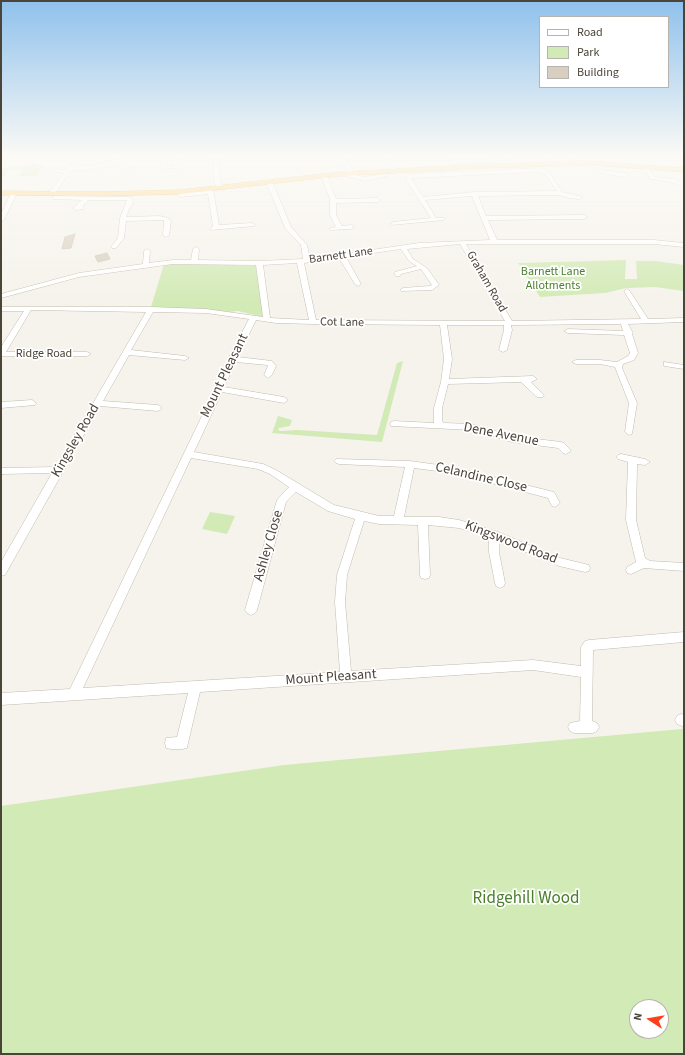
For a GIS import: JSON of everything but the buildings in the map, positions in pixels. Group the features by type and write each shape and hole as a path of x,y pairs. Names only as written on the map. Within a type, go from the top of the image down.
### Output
{"street":[{"path":"1,220 8,206"},
{"path":"114,247 121,238 123,219 128,206"},
{"path":"214,206 218,227 252,225"},
{"path":"279,206 288,228 304,245 308,261"},
{"path":"332,206 333,215 340,228"},
{"path":"426,206 434,219"},
{"path":"479,206 494,241"},
{"path":"484,218 582,215 588,225"},
{"path":"390,217 394,226 442,218"},
{"path":"123,219 164,218 168,221 165,233"},
{"path":"332,229 350,227"},
{"name":"Barnett Lane","path":"1,296 78,275 146,265 194,262 259,263 308,261 403,247 462,242 654,242 684,245"},
{"name":"Graham Road","path":"462,242 508,323"},
{"path":"403,247 411,260 423,267 440,292"},
{"path":"194,262 196,249"},
{"path":"146,265 147,251"},
{"path":"342,257 357,284"},
{"path":"300,261 313,322"},
{"path":"259,263 267,320"},
{"path":"398,275 397,273 423,267"},
{"path":"404,290 432,288 436,285"},
{"path":"628,291 646,320"},
{"name":"Ridge Road","path":"1,353 29,308"},
{"name":"Cot Lane","path":"1,309 151,309 206,311 267,320 313,322 508,323 684,320"},
{"name":"Kingsley Road","path":"1,572 151,309"},
{"name":"Mount Pleasant","path":"74,694 252,318"},
{"path":"624,322 629,333 634,353 631,358 619,365 618,370 633,403 629,432"},
{"path":"442,323 447,350 446,382 438,408 438,422 442,426"},
{"path":"503,347 508,330 508,323"},
{"path":"568,331 629,333"},
{"path":"127,352 185,358"},
{"name":"Ridge Road","path":"1,353 87,354"},
{"path":"232,359 269,363 272,366 268,375"},
{"path":"576,362 600,362 619,365"},
{"path":"667,363 684,367"},
{"path":"446,382 533,379"},
{"path":"524,380 540,395"},
{"path":"218,388 284,400"},
{"path":"627,389 637,389"},
{"path":"98,403 158,408"},
{"path":"1,405 26,406"},
{"name":"Dene Avenue","path":"394,424 472,427 512,439 563,444"},
{"name":"Kingswood Road","path":"187,454 260,466 273,472 331,508 360,517 398,521 423,520 459,524 494,535 558,562 585,568"},
{"name":"Celandine Close","path":"339,461 357,457 453,470 554,496"},
{"path":"621,457 645,462"},
{"path":"633,460 631,520 638,556 643,563 648,565 684,567"},
{"path":"398,521 410,464"},
{"path":"1,471 59,470"},
{"name":"Ashley Close","path":"250,610 282,500 295,487"},
{"path":"346,677 340,602 342,575 360,517"},
{"path":"423,520 425,577"},
{"path":"494,535 494,552 500,584"},
{"path":"631,570 643,563"},
{"path":"584,727 587,647 592,643 684,637"},
{"name":"Mount Pleasant","path":"1,699 533,665 587,672"},
{"path":"171,743 182,743 195,687"}],"green space":[{"name":"Barnett Lane Allotments","path":"626,260 625,279 637,279 636,261 656,261 684,265 684,291 655,287 626,288 605,293 540,297 518,263"},
{"path":"186,263 257,266 263,317 238,311 229,312 151,307 164,264"},
{"path":"403,361 382,442 272,433 278,416 292,420 290,426 279,428 278,430 281,431 298,430 377,435 397,363"},
{"path":"210,512 235,516 227,534 202,529"},
{"name":"Ridgehill Wood","path":"682,729 684,730 684,1054 1,1054 1,806 284,765"}]}
